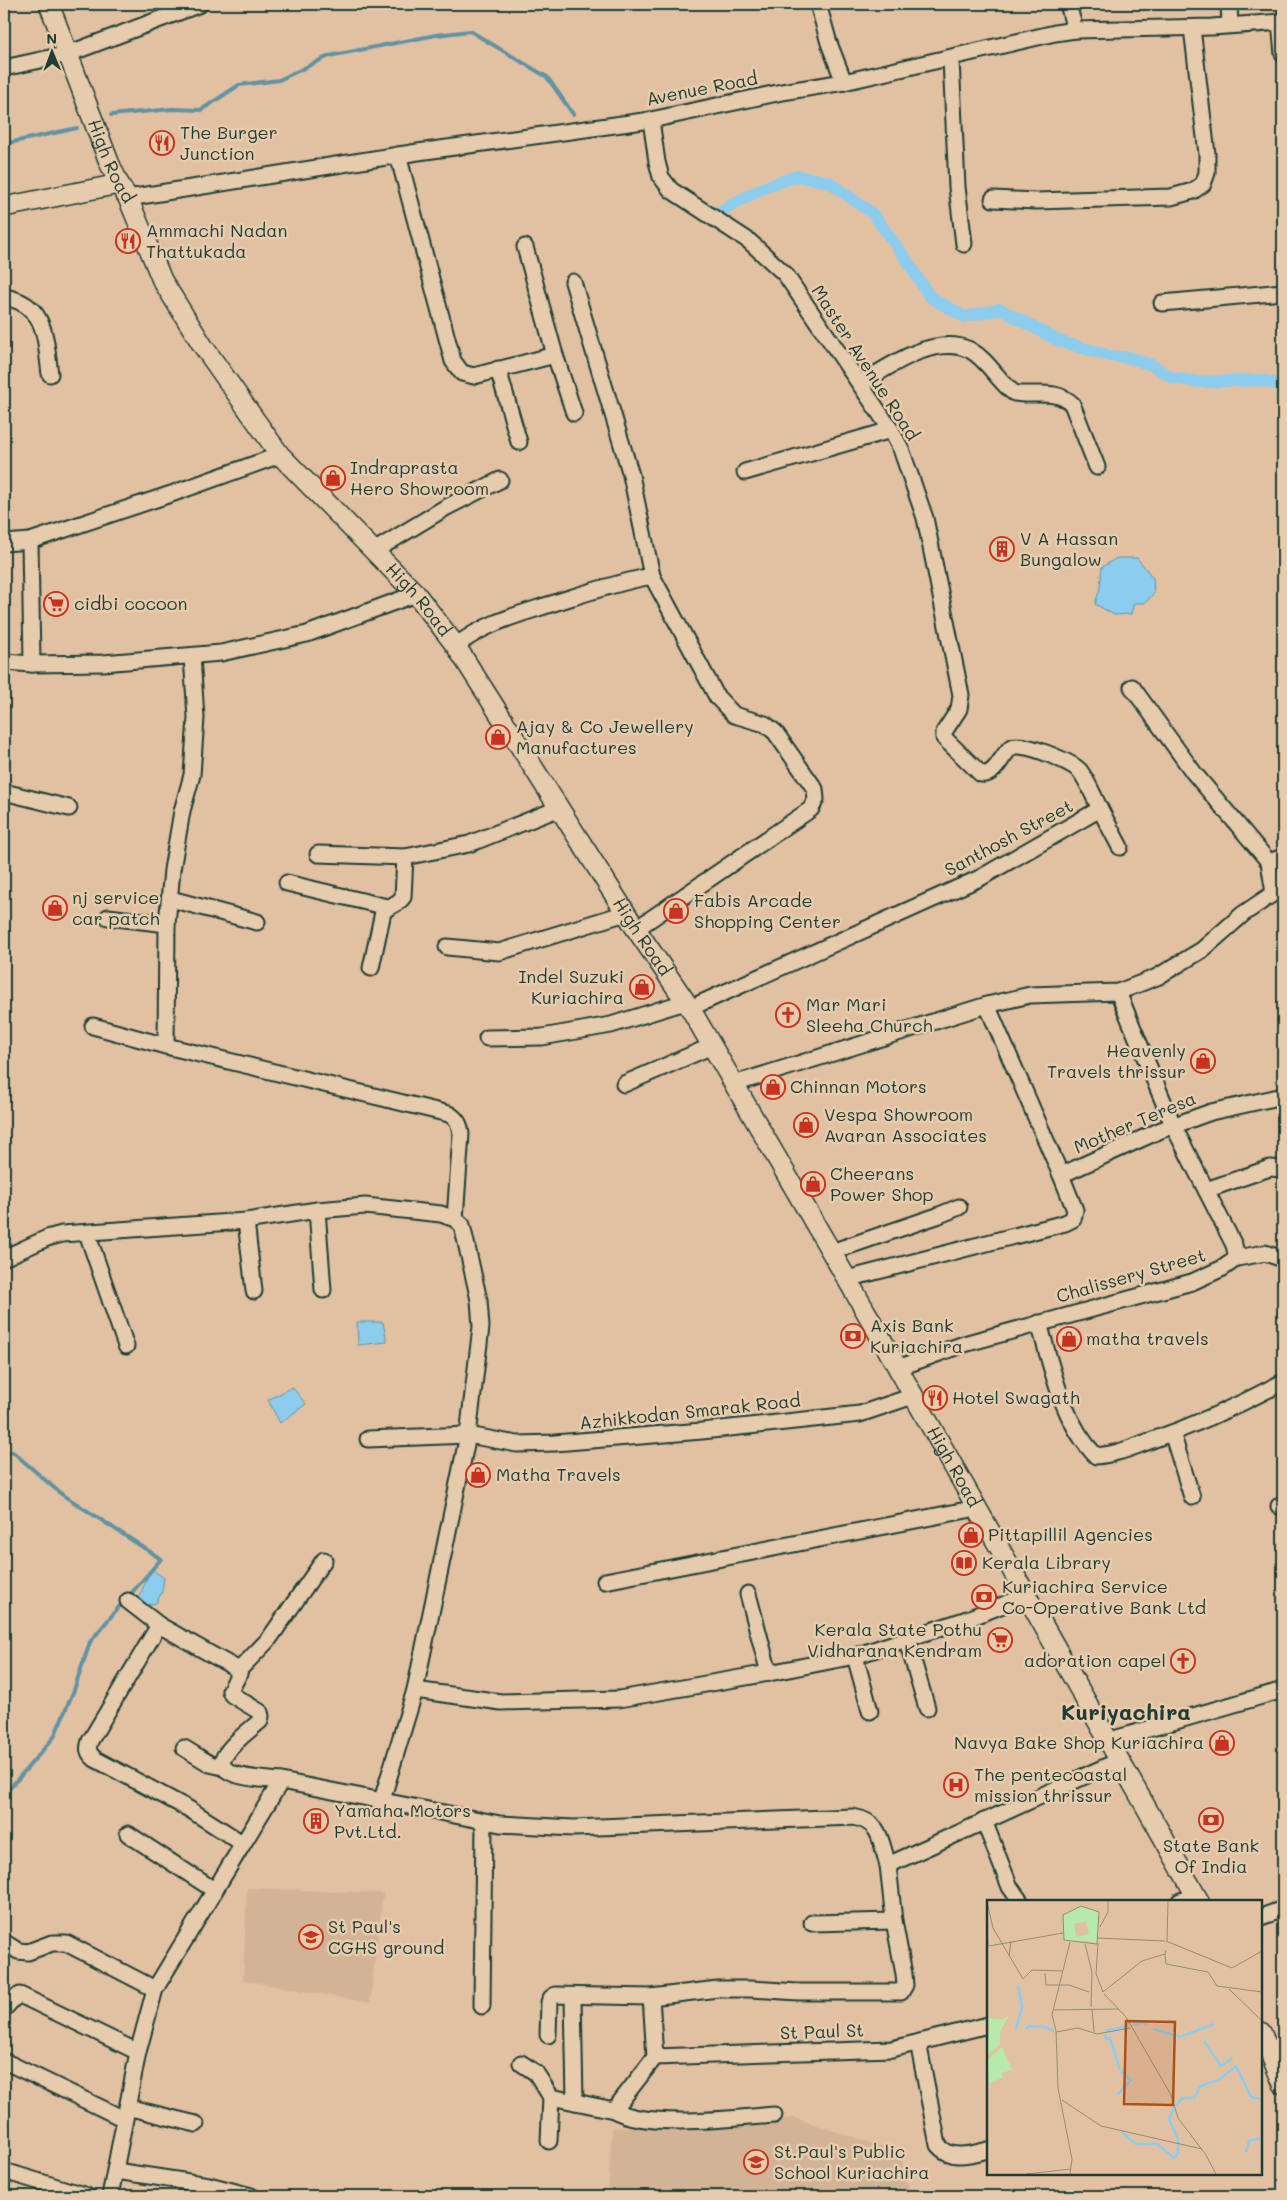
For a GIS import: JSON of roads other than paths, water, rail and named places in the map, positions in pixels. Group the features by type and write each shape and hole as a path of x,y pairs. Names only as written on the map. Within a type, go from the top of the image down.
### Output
{"main road":[{"name":"High Road","path":"49,4 123,191 162,280 204,346 280,455 416,594 456,646 631,921 688,1005 898,1368 1107,1741 1191,1900"},
{"path":"4,207 123,191"},
{"path":"1262,2034 1283,2084"}],"street":[{"path":"4,68 68,54 200,4"},
{"path":"818,4 829,43 844,82"},
{"path":"1068,4 1075,30"},
{"path":"1229,4 1230,25"},
{"path":"1282,22 1283,54"},
{"name":"Avenue Road","path":"123,191 651,120 782,92 844,82 1075,30 1192,28 1282,22"},
{"path":"993,199 1036,201 1171,197 1193,191 1203,184 1207,173 1207,154 1192,28"},
{"path":"951,59 957,187 964,244"},
{"name":"Master Avenue Road","path":"651,120 661,177 671,190 749,241 785,274 891,430 901,449 925,518 959,685"},
{"path":"398,155 454,361 462,373 474,376 555,355"},
{"path":"525,247 555,355 574,412"},
{"path":"447,947 499,952 631,921 811,809 816,799 815,789 775,732 765,724 734,715 717,697 652,576 631,474 573,282"},
{"path":"1162,304 1283,292"},
{"path":"4,298 15,299 26,306 36,315 43,326 50,374"},
{"path":"860,384 899,360 927,348 956,347 970,350 990,367 1014,393 1055,394 1064,397 1072,404 1097,467"},
{"path":"498,369 519,442"},
{"path":"746,472 891,430"},
{"path":"4,543 30,541 174,494 280,455"},
{"path":"374,551 445,508 500,480"},
{"path":"30,541 32,664"},
{"path":"456,646 470,635 496,621 624,581 652,576"},
{"path":"4,662 103,664 221,653 308,634 416,594"},
{"path":"166,1046 167,924 171,900 172,870 182,812 192,774 196,718 192,656"},
{"name":"Santhosh Street","path":"488,1038 542,1037 611,1024 688,1005 980,878 1100,809 1080,772 1072,764 1026,746 1017,745 1010,748 990,773 981,774 944,738 944,732 959,709 959,685"},
{"path":"734,1084 987,1005 1030,995 1118,992 1157,977 1202,950 1243,914 1279,896 1269,862 1194,773 1132,687"},
{"path":"4,792 69,808"},
{"path":"318,854 405,857 469,844 560,808"},
{"path":"1100,809 1120,847"},
{"path":"371,968 381,917 387,907 400,901 403,897 405,857"},
{"path":"1269,862 1283,857"},
{"path":"287,883 387,907"},
{"path":"171,900 257,922"},
{"path":"108,917 167,924"},
{"path":"1118,992 1173,1125 1234,1245 1237,1258 1265,1253 1283,1259"},
{"path":"847,1279 1065,1223 1073,1219 1075,1210 1061,1175 987,1005"},
{"path":"93,1026 166,1046 439,1112 456,1118 460,1125 461,1134 455,1219"},
{"path":"624,1084 712,1046"},
{"name":"Mother Teresa","path":"1061,1175 1173,1125 1211,1112 1283,1096"},
{"path":"1206,1190 1270,1168 1283,1169"},
{"path":"4,1258 47,1238 62,1234 87,1234 246,1222 318,1210 365,1206 441,1214 455,1219 462,1224 479,1300 481,1327 468,1435 415,1690 382,1800"},
{"path":"831,1252 959,1207"},
{"path":"318,1210 323,1290"},
{"path":"246,1222 254,1291"},
{"path":"87,1234 126,1346"},
{"name":"Chalissery Street","path":"898,1368 964,1344 1192,1282 1223,1268 1237,1258"},
{"path":"1039,1323 1059,1395 1087,1447 1096,1456 1108,1456 1172,1433 1236,1407 1283,1382"},
{"name":"Azhikkodan Smarak Road","path":"368,1438 468,1435 517,1444 556,1444 860,1414 913,1396"},
{"path":"1172,1433 1192,1497"},
{"path":"605,1581 976,1508"},
{"path":"324,1560 269,1639 239,1670 239,1674 230,1691 232,1695 260,1712 261,1716 260,1720 226,1754 223,1761 223,1767 226,1772 234,1775 280,1781 382,1800 484,1822 573,1828 854,1817 866,1819 876,1826 888,1865 894,1921 905,1979 905,1985 901,1992 718,1990 651,1997 555,1995 550,1998 548,2035"},
{"path":"748,1594 770,1674"},
{"path":"415,1690 501,1702 619,1699 770,1674 855,1656 967,1619 1026,1596"},
{"path":"128,1601 159,1625 239,1670"},
{"path":"159,1625 90,1741 88,1753 94,1759 189,1809 242,1843"},
{"path":"906,1638 927,1708"},
{"path":"855,1656 870,1711"},
{"path":"1107,1741 1283,1690"},
{"path":"184,1748 210,1764 223,1767"},
{"path":"888,1865 1118,1761"},
{"path":"110,2196 138,2052 155,1989 280,1781"},
{"path":"482,2006 484,1822"},
{"path":"984,1822 1010,1887 1019,1900"},
{"path":"128,1834 214,1890"},
{"path":"1262,1917 1283,1909"},
{"path":"812,1923 894,1921"},
{"path":"4,1942 18,1951 28,1952 52,1943 66,1943 155,1989"},
{"path":"4,2009 13,1999 20,1996 138,2052"},
{"path":"573,1996 575,2102"},
{"path":"614,2110 655,2057 651,1997"},
{"name":"St Paul St","path":"655,2057 892,2049 987,2025"},
{"path":"918,2042 938,2145 943,2151 955,2155 987,2150"},
{"path":"4,2060 126,2113 196,2124"},
{"path":"521,2063 536,2073 551,2097 549,2141"},
{"path":"551,2097 614,2110 640,2119 702,2120 774,2115"},
{"path":"4,2171 88,2196"},
{"path":"116,2171 209,2185 252,2196"}],"water":[{"path":"1117,558 1137,558 1153,578 1154,593 1145,603 1134,603 1131,614 1114,615 1095,604 1100,588 1102,567"},
{"path":"357,1322 383,1322 387,1342 358,1345"},
{"path":"292,1387 306,1404 280,1423 268,1400"},
{"path":"151,1569 164,1578 162,1592 156,1603 144,1606 139,1597"}],"waterway":[{"path":"111,115 172,109 201,110 239,85 279,80 329,56 436,35 470,31 547,77 573,114"},
{"path":"4,144 77,128"},
{"path":"722,210 763,188 797,176 829,182 873,214 904,256 930,297 965,317 1000,309 1059,341 1110,356 1131,358 1152,365 1173,378 1198,382 1261,380 1283,386"},
{"path":"4,1453 13,1452 60,1493 161,1559 128,1597"},
{"path":"4,1795 54,1737 74,1690 90,1642 123,1602"}],"place":[{"name":"The Burger Junction","path":"162,143"},
{"name":"Ammachi Nadan Thattukada","path":"128,241"},
{"name":"Indraprasta Hero Showroom","path":"333,478"},
{"name":"V A Hassan Bungalow","path":"1002,549"},
{"name":"cidbi cocoon","path":"56,604"},
{"name":"Ajay & Co Jewellery Manufactures","path":"498,737"},
{"name":"nj service car patch","path":"55,908"},
{"name":"Fabis Arcade Shopping Center","path":"676,911"},
{"name":"Indel Suzuki Kuriachira","path":"642,987"},
{"name":"Mar Mari Sleeha Church","path":"788,1015"},
{"name":"Heavenly Travels thrissur","path":"1203,1061"},
{"name":"Chinnan Motors","path":"773,1087"},
{"name":"Vespa Showroom Avaran Associates","path":"806,1125"},
{"name":"Cheerans Power Shop","path":"813,1184"},
{"name":"Axis Bank Kuriachira","path":"853,1336"},
{"name":"matha travels","path":"1069,1339"},
{"name":"Hotel Swagath","path":"935,1398"},
{"name":"Matha Travels","path":"478,1475"},
{"name":"Pittapillil Agencies","path":"971,1535"},
{"name":"Kerala Library","path":"964,1563"},
{"name":"Kuriachira Service Co-Operative Bank Ltd","path":"984,1597"},
{"name":"Kerala State Pothu Vidharana Kendram","path":"1000,1640"},
{"name":"adoration capel","path":"1183,1661"},
{"name":"Navya Bake Shop Kuriachira","path":"1222,1743"},
{"name":"The pentecoastal mission thrissur","path":"956,1785"},
{"name":"State Bank Of India","path":"1211,1820"},
{"name":"Yamaha Motors Pvt.Ltd.","path":"316,1821"},
{"name":"St Paul's CGHS ground","path":"311,1937"},
{"name":"St.Paul's Public School Kuriachira","path":"756,2162"}],"district":[{"name":"Kuriyachira","path":"1126,1712"}]}
